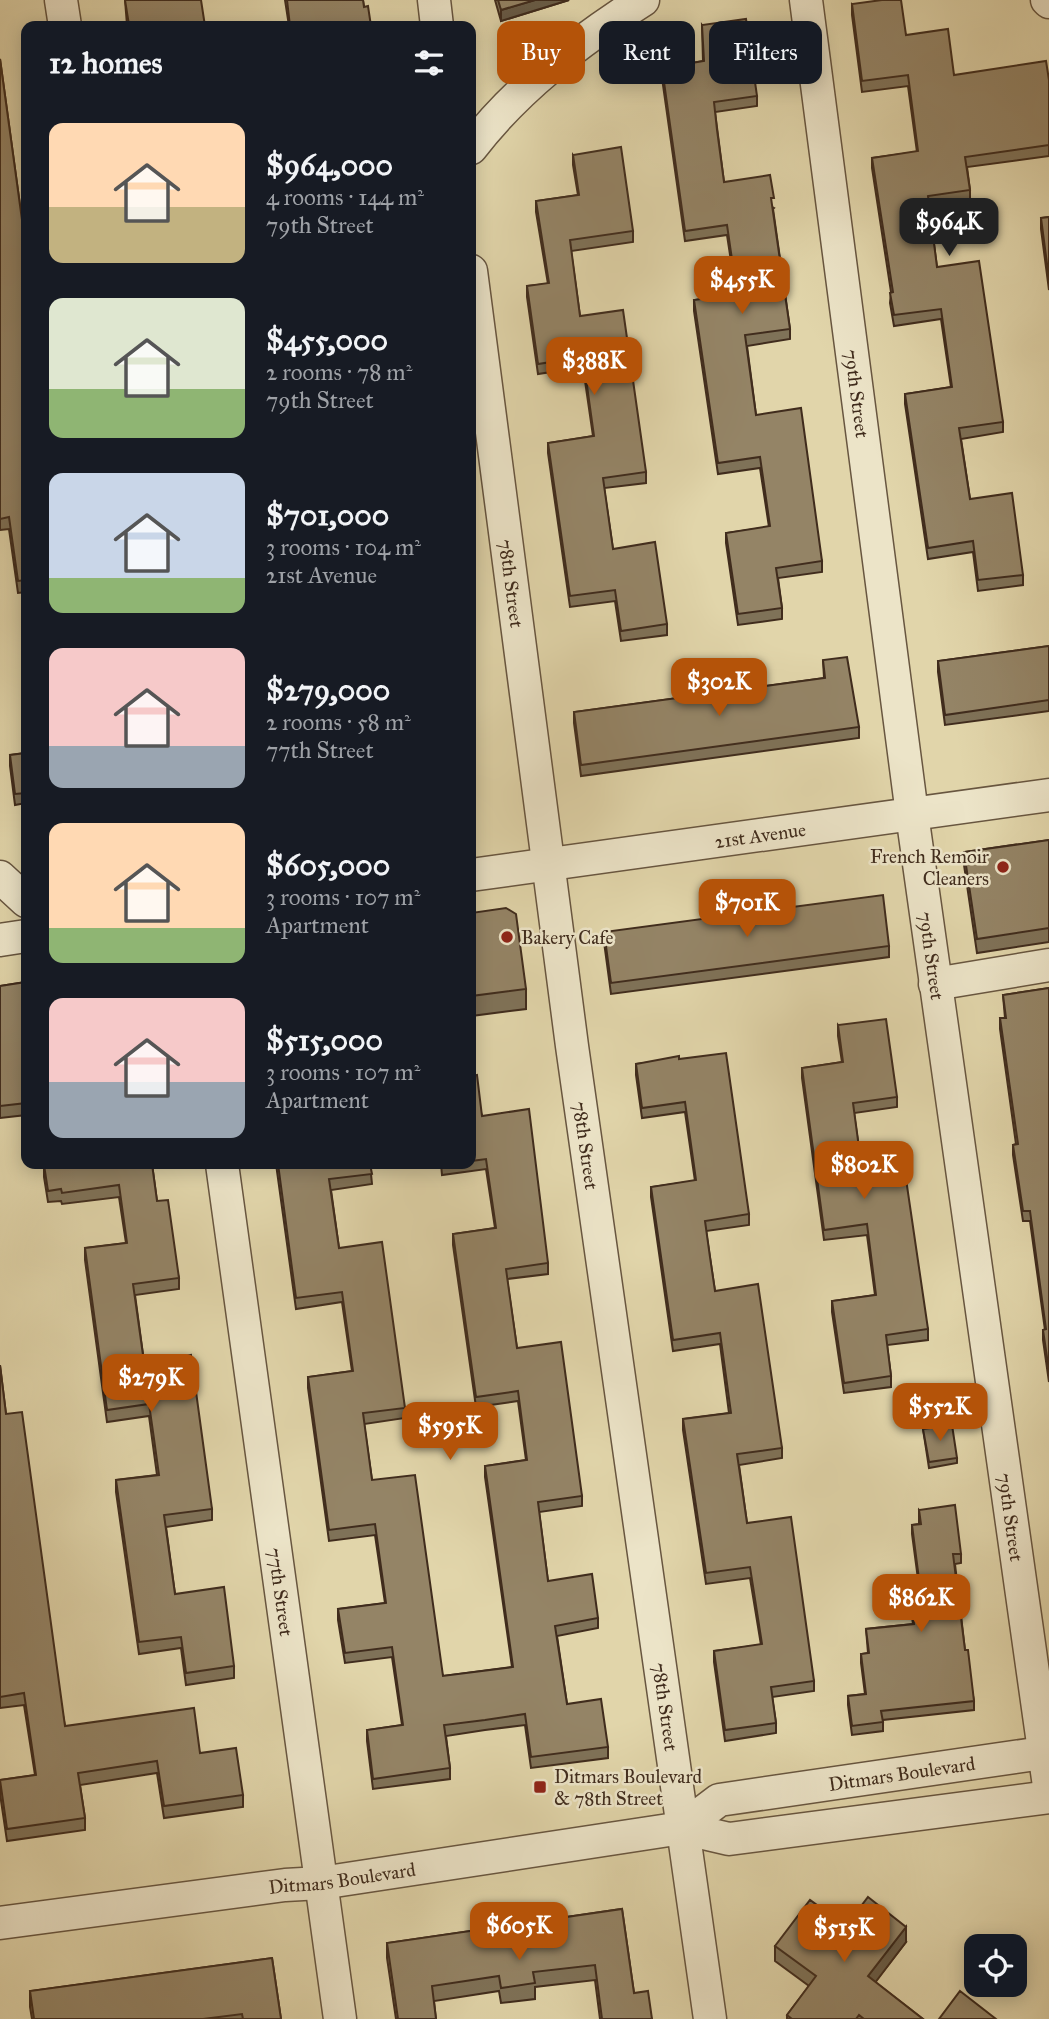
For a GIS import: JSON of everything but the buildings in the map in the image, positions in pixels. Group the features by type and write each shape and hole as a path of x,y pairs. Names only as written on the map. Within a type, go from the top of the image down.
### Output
{"street":[{"path":"61,0 64,21"},
{"path":"434,0 436,21"},
{"path":"476,141 492,120 549,67 643,0"},
{"name":"79th Street","path":"806,0 935,984 1049,1786"},
{"name":"78th Street","path":"476,309 572,1046 710,2019"},
{"name":"21st Avenue","path":"476,874 1049,795"},
{"path":"0,877 21,896"},
{"path":"0,940 21,937"},
{"path":"935,984 1049,965"},
{"name":"77th Street","path":"223,1169 340,2019"},
{"name":"Ditmars Boulevard","path":"682,1828 719,1800 1046,1752"},
{"name":"Ditmars Boulevard","path":"0,1923 285,1885 321,1883 682,1828 729,1839 1049,1797"}],"place":[{"name":"French Remoir Cleaners","path":"1003,867"},
{"name":"Bakery Cafe","path":"507,937"},
{"name":"Ditmars Boulevard & 78th Street","path":"540,1787"}]}
